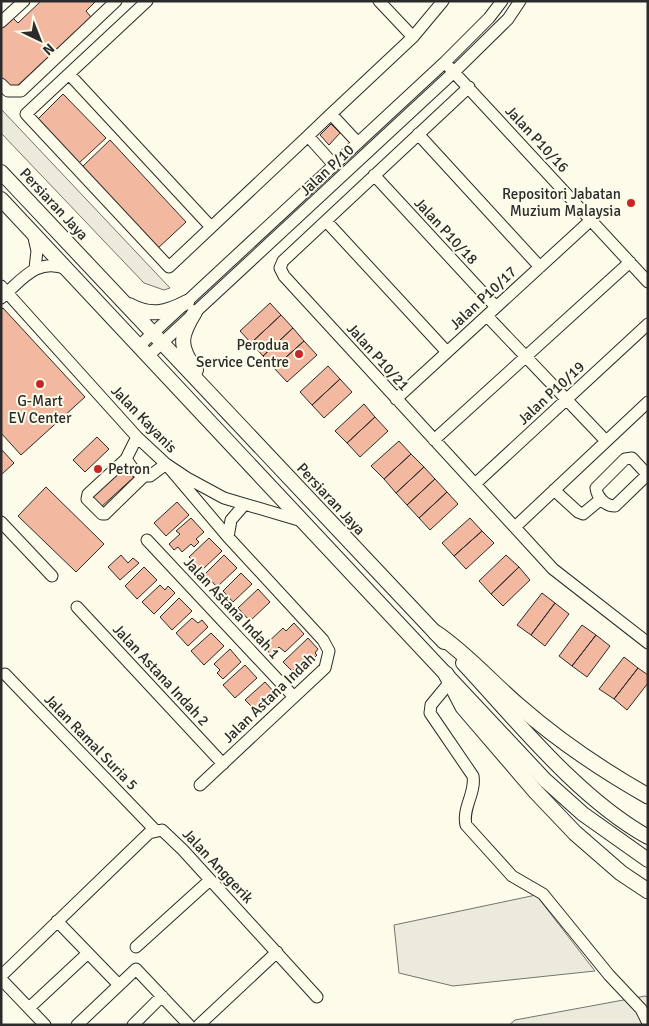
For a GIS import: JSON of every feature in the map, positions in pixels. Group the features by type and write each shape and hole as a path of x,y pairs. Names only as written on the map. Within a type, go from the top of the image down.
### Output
{"highway":[{"path":"436,633 460,650 488,679 552,734 584,758 648,796"},
{"path":"448,678 463,707 575,833 622,873 648,891"}],"main road":[{"name":"Persiaran Jaya","path":"1,172 118,298 250,434 560,767 597,800 648,837"},
{"path":"1,199 545,780 583,814 648,860"},
{"path":"118,298 136,309 152,314 191,307 183,334 182,345 187,357 250,434"}],"street":[{"path":"1,22 24,1"},
{"path":"1,84 8,91 21,91 116,1"},
{"path":"147,1 26,114 169,267 413,37 443,1"},
{"path":"379,1 413,37"},
{"name":"Jalan P/10","path":"191,307 334,165 445,62 489,18 502,1"},
{"name":"Jalan P/10","path":"144,351 454,72 508,19 520,1"},
{"name":"Jalan P10/16","path":"445,62 648,282"},
{"path":"69,74 211,227"},
{"name":"Jalan P10/21","path":"468,88 283,261 280,268 284,276 553,569 648,643"},
{"path":"330,114 358,143"},
{"path":"418,134 540,267"},
{"path":"308,136 334,165"},
{"name":"Jalan P10/18","path":"374,175 496,307"},
{"name":"Jalan P10/17","path":"396,399 591,220"},
{"path":"326,221 446,352"},
{"path":"32,233 37,251 35,268"},
{"path":"434,440 527,358 630,262"},
{"path":"3,292 35,268 51,265 68,270"},
{"name":"Jalan Kayanis","path":"3,292 137,437 166,464 206,489 244,505 302,521"},
{"path":"487,316 606,441"},
{"name":"Jalan P10/19","path":"475,484 648,324"},
{"path":"515,527 648,402"},
{"path":"137,437 126,459 88,494 87,499 102,514 106,514 144,476"},
{"path":"632,458 646,473 643,481 615,506 610,506 601,499 596,488 625,459 632,458"},
{"path":"126,459 133,469 144,476 150,476 166,464"},
{"name":"Jalan Astana Indah","path":"166,464 228,537 327,645 329,659 325,668 200,785"},
{"path":"554,490 578,512 583,514 601,499"},
{"path":"228,537 231,520 244,505"},
{"path":"1,522 52,576"},
{"name":"Jalan Astana Indah 1","path":"147,540 294,697"},
{"name":"Jalan Astana Indah 2","path":"77,607 222,764"},
{"name":"Jalan Ramal Suria 5","path":"5,674 155,830"},
{"path":"448,678 431,705 430,713 472,776 474,784 465,819 466,825 512,876 543,894 641,1010 648,1023"},
{"path":"45,1025 1,977 149,833 155,830"},
{"name":"Jalan Anggerik","path":"155,830 162,830 168,834 318,997"},
{"path":"136,948 210,880"},
{"path":"57,921 119,985"},
{"path":"199,1025 277,952"},
{"path":"29,1008 88,953"},
{"path":"77,1025 136,968 189,1025"},
{"path":"133,1025 162,996"}],"shaded area":[{"path":"1,109 170,288 164,290 144,283 1,133"},
{"path":"536,895 595,971 453,986 399,973 394,925"},
{"path":"648,997 648,1025 509,1025 515,1020"}],"building":[{"path":"41,1 96,1 86,11 91,17 13,90 1,78 1,29 13,18 18,23"},
{"path":"63,94 106,138 79,163 38,119"},
{"path":"331,124 340,133 329,145 320,135"},
{"path":"110,140 186,222 157,249 82,167"},
{"path":"270,303 281,315 251,343 240,331"},
{"path":"3,308 85,397 21,455 1,433 1,310"},
{"path":"281,315 293,328 263,356 251,343"},
{"path":"293,328 304,341 274,368 263,356"},
{"path":"304,341 317,355 287,382 274,368"},
{"path":"328,366 340,379 312,405 300,392"},
{"path":"340,379 352,392 324,418 312,405"},
{"path":"364,404 375,417 347,443 335,431"},
{"path":"375,417 388,431 360,457 347,443"},
{"path":"97,437 109,449 85,472 73,460"},
{"path":"399,441 411,454 384,479 371,466"},
{"path":"1,449 14,463 1,475"},
{"path":"411,454 424,467 396,493 384,479"},
{"path":"124,467 134,477 100,508 91,498"},
{"path":"424,467 435,479 407,505 396,493"},
{"path":"435,479 447,492 419,518 407,505"},
{"path":"46,487 104,544 76,572 18,516"},
{"path":"447,492 458,504 430,530 419,518"},
{"path":"177,502 189,515 166,536 154,523"},
{"path":"191,518 204,532 196,539 199,542 194,547 191,544 182,552 178,547 174,550 169,544 180,534 176,531"},
{"path":"470,518 482,531 454,556 442,543"},
{"path":"482,531 494,543 466,569 454,556"},
{"path":"209,538 222,551 202,570 189,557"},
{"path":"121,555 128,563 133,558 139,563 120,580 108,567"},
{"path":"224,555 237,568 217,587 205,574"},
{"path":"506,555 519,567 491,594 479,581"},
{"path":"144,567 157,580 137,599 125,586"},
{"path":"519,567 530,580 503,606 491,594"},
{"path":"241,573 252,584 233,602 223,591"},
{"path":"160,585 165,590 168,586 175,593 154,614 142,602"},
{"path":"258,589 270,602 250,621 238,608"},
{"path":"542,593 555,603 531,635 517,625"},
{"path":"179,598 192,611 172,630 160,617"},
{"path":"555,603 569,614 545,646 531,635"},
{"path":"192,618 198,623 202,620 208,627 188,646 176,633"},
{"path":"294,623 304,634 285,652 279,647 271,655 264,646 283,628 286,631"},
{"path":"582,625 596,635 572,666 559,656"},
{"path":"211,633 224,646 204,665 191,651"},
{"path":"596,635 610,646 587,677 572,666"},
{"path":"308,638 318,649 315,653 317,655 312,660 310,657 292,671 283,662"},
{"path":"230,649 241,662 223,679 217,673 220,670 214,664"},
{"path":"624,657 638,668 614,699 599,689"},
{"path":"245,665 257,678 235,698 223,685"},
{"path":"638,668 648,675 648,683 627,710 614,699"},
{"path":"265,682 274,692 259,709 257,707 254,709 245,700"}],"place":[{"name":"Repositori Jabatan Muzium Malaysia","path":"631,203"},
{"name":"Perodua Service Centre","path":"299,354"},
{"name":"G-Mart EV Center","path":"40,384"},
{"name":"Petron","path":"98,469"}]}
